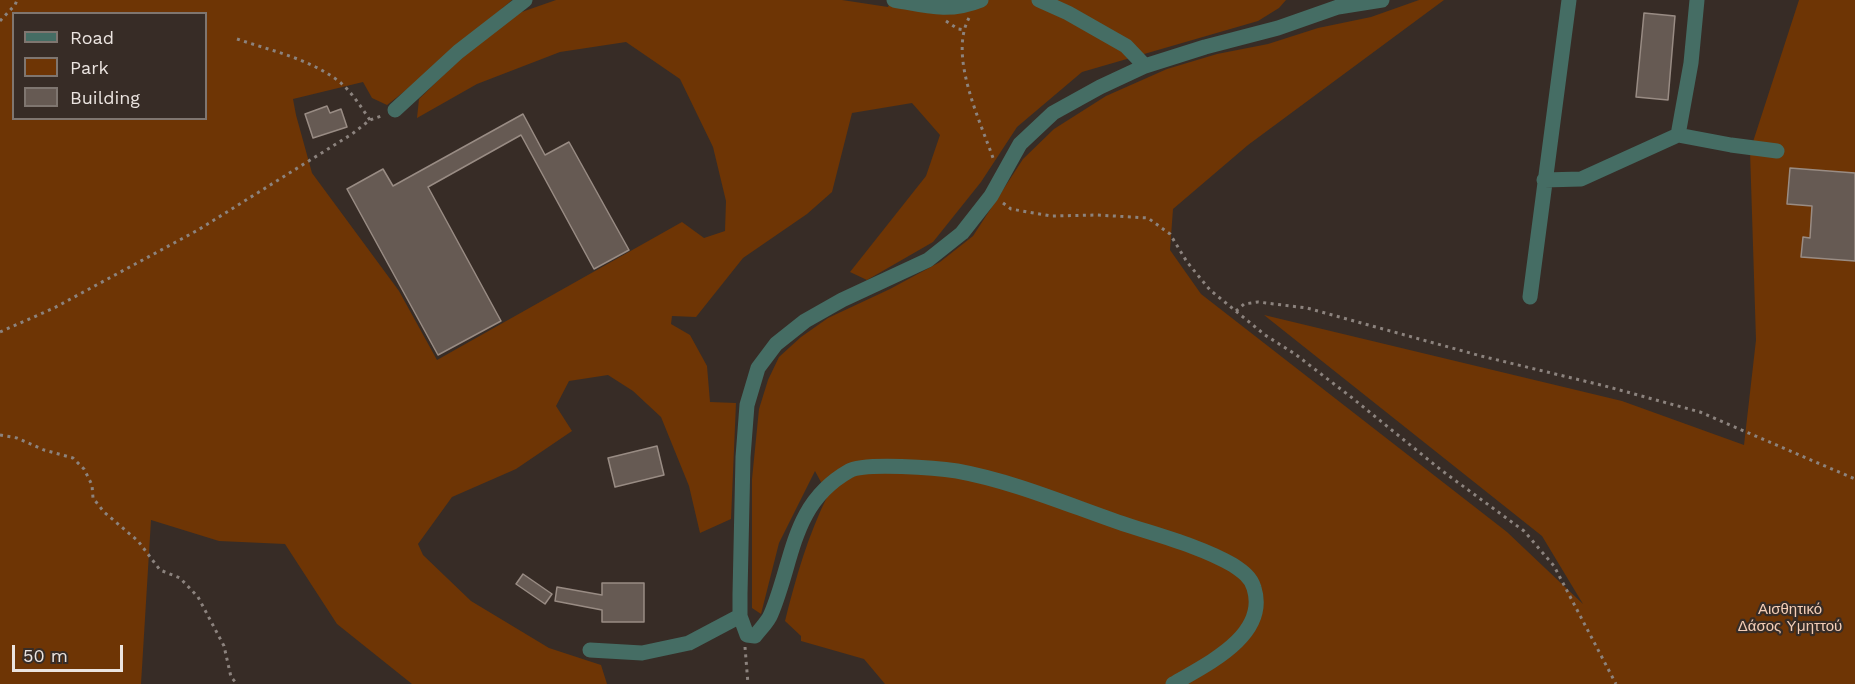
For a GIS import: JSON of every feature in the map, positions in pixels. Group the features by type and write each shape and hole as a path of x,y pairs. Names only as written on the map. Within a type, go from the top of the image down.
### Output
{"street":[{"path":"395,111 458,52 525,0"},
{"path":"511,11 534,0"},
{"path":"894,0 944,8 964,7 980,1"},
{"path":"1039,0 1068,12 1126,46 1145,66"},
{"path":"1173,684 1230,648 1245,632 1253,618 1256,600 1254,586 1246,574 1208,554 999,482 957,471 894,465 852,469 825,488 802,520 770,616 755,636 747,635 740,616 745,426 747,405 758,368 776,344 805,321 842,300 928,260 962,233 991,196 1020,144 1053,113 1145,66 1278,28 1338,7 1382,0"},
{"path":"1530,297 1569,0"},
{"path":"1678,135 1692,63 1697,0"},
{"path":"1545,180 1581,179 1678,135 1778,151"},
{"path":"590,650 642,653 689,643 740,616"}],"path":[{"path":"0,21 17,0"},
{"path":"980,1 967,22 962,39 963,66 980,125 995,165 1004,172"},
{"path":"237,39 311,64 341,84 370,120"},
{"path":"0,332 54,308 198,230 352,134 370,120 395,111"},
{"path":"991,196 1011,209 1051,216 1097,215 1148,218 1170,234 1210,290 1265,335 1295,354 1441,470 1524,531 1554,566 1616,684"},
{"path":"1236,311 1244,304 1258,302 1307,308 1481,356 1615,388 1700,412 1855,478"},
{"path":"0,435 17,438 44,450 73,458 84,469 92,485 93,498 104,512 138,541 160,570 180,578 198,597 224,646 231,677 237,684"},
{"path":"747,635 744,650 748,684"}],"green space":[{"path":"0,0 512,0 387,105 372,98 363,82 293,99 312,173 399,291 437,360 682,222 704,238 725,231 726,201 713,147 680,79 626,42 560,52 477,84 417,118 419,99 469,50 516,14 556,0 842,0 888,7 891,0 1286,0 1279,8 1258,21 1082,72 1017,127 981,182 933,242 867,280 850,272 926,176 940,135 912,103 852,113 832,192 807,214 743,258 696,317 672,316 671,324 690,335 707,366 710,402 736,403 731,519 700,533 689,486 661,417 633,391 608,375 569,381 556,406 572,431 516,469 452,497 418,544 423,555 471,601 549,648 601,665 607,684 412,684 337,624 285,544 219,541 151,520 141,684 0,684"},
{"name":"Αισθητικό Δάσος Υμηττού","path":"1419,0 1444,0 1248,145 1173,209 1170,250 1201,294 1507,532 1583,604 1542,536 1264,315 1622,401 1744,445 1756,340 1750,151 1799,0 1855,0 1855,684 885,684 864,659 801,641 801,636 785,621 803,556 828,495 815,471 779,543 761,614 752,608 752,479 759,409 768,380 779,357 801,337 828,318 940,262 973,236 1023,159 1054,129 1106,96 1167,69 1217,54 1268,44 1318,28 1371,17"}],"building":[{"path":"1644,13 1675,16 1668,100 1636,97"},
{"path":"327,106 330,113 341,109 347,127 313,138 305,114"},
{"path":"523,114 545,155 569,142 629,250 594,269 521,135 428,187 501,321 438,355 347,189 383,169 393,186"},
{"path":"1790,168 1855,173 1855,261 1801,257 1803,237 1810,238 1812,206 1787,204"},
{"path":"657,446 664,475 615,487 608,458"},
{"path":"523,574 552,594 545,604 516,584"},
{"path":"602,583 644,583 644,622 602,622 602,610 555,601 557,587 602,595"}]}
